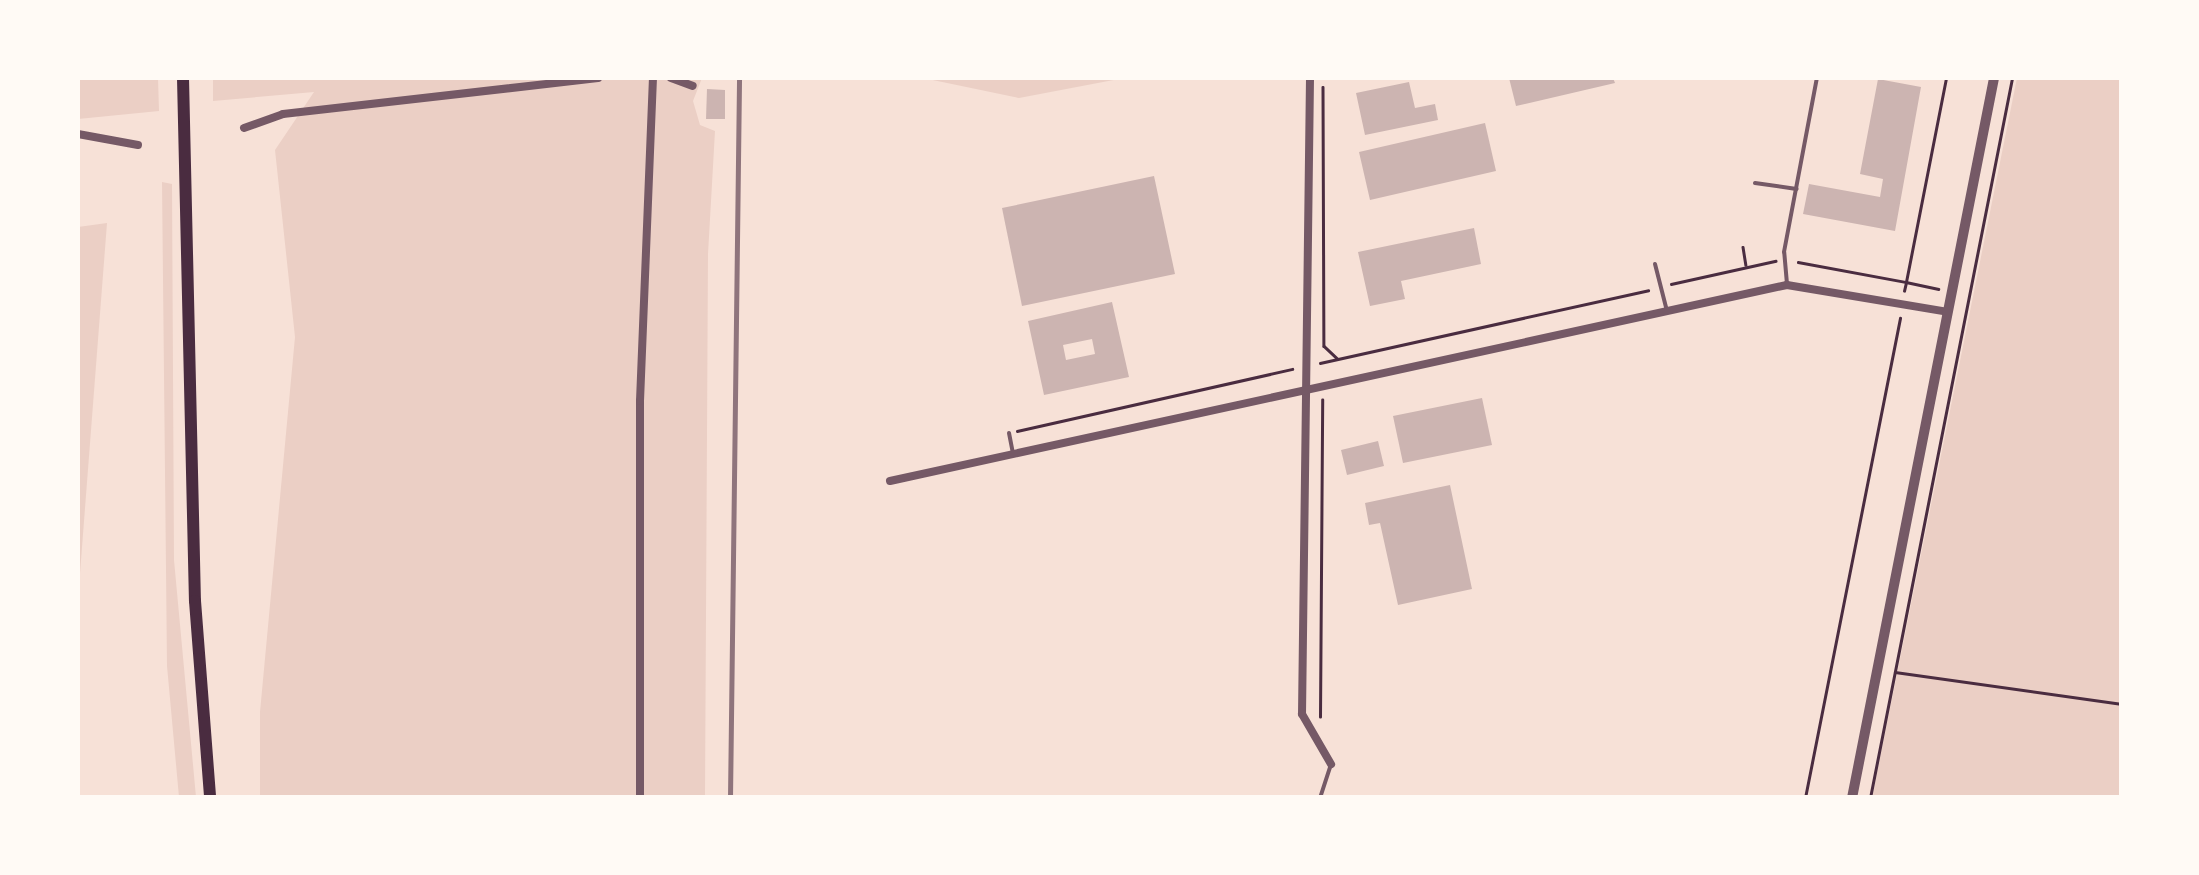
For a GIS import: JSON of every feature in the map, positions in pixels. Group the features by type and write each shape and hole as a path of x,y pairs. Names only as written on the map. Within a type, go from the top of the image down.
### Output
{"main road":[{"path":"183,78 195,601 210,798"}],"street":[{"path":"244,128 284,114 598,78"},
{"path":"640,798 640,402 653,78"},
{"path":"671,78 693,86"},
{"path":"1310,78 1303,367 1302,714 1331,764"},
{"path":"1852,798 1994,78"},
{"path":"78,134 138,146"},
{"path":"890,481 1787,286 1948,312"}],"lane":[{"path":"1787,286 1784,259 1818,78"},
{"path":"1755,183 1797,189"},
{"path":"1655,264 1667,311"},
{"path":"1009,433 1014,454"},
{"path":"1320,798 1331,764"}],"path":[{"path":"1321,78 1327,101 1324,346 1338,359"},
{"path":"1805,798 1946,78"},
{"path":"1870,798 2012,78"},
{"path":"1742,246 1747,268"},
{"path":"1324,732 1322,386 1316,364 1784,259 1968,296"},
{"path":"1009,433 1303,367"},
{"path":"1896,672 2122,704"}],"shaded area":[{"path":"78,78 158,78 159,111 78,119"},
{"path":"213,78 702,78 693,101 700,125 715,131 708,254 705,797 260,797 260,712 295,337 275,150 314,92 213,101"},
{"path":"923,78 1124,78 1019,98"},
{"path":"2017,78 2121,78 2121,797 1872,798"},
{"path":"162,182 172,184 174,560 196,797 179,797 167,666"},
{"path":"107,223 78,599 78,227"}],"building":[{"path":"1509,78 1613,78 1615,83 1516,106"},
{"path":"1878,79 1921,87 1895,231 1803,214 1809,184 1880,197 1883,179 1860,174"},
{"path":"1409,82 1415,108 1435,104 1438,120 1365,135 1356,93"},
{"path":"707,89 725,90 725,119 706,119"},
{"path":"1485,123 1496,171 1370,200 1359,152"},
{"path":"1154,176 1175,274 1022,306 1002,208"},
{"path":"1474,228 1481,264 1401,281 1405,299 1370,306 1358,252"},
{"path":"1112,302 1129,377 1044,395 1028,321","holes":["1092,339 1095,354 1066,360 1063,345"]},
{"path":"1482,398 1492,445 1403,463 1393,416"},
{"path":"1378,441 1384,466 1347,475 1341,450"},
{"path":"1450,485 1472,589 1398,605 1380,523 1369,525 1365,503"}],"railway":[{"path":"730,798 739,78"}]}
